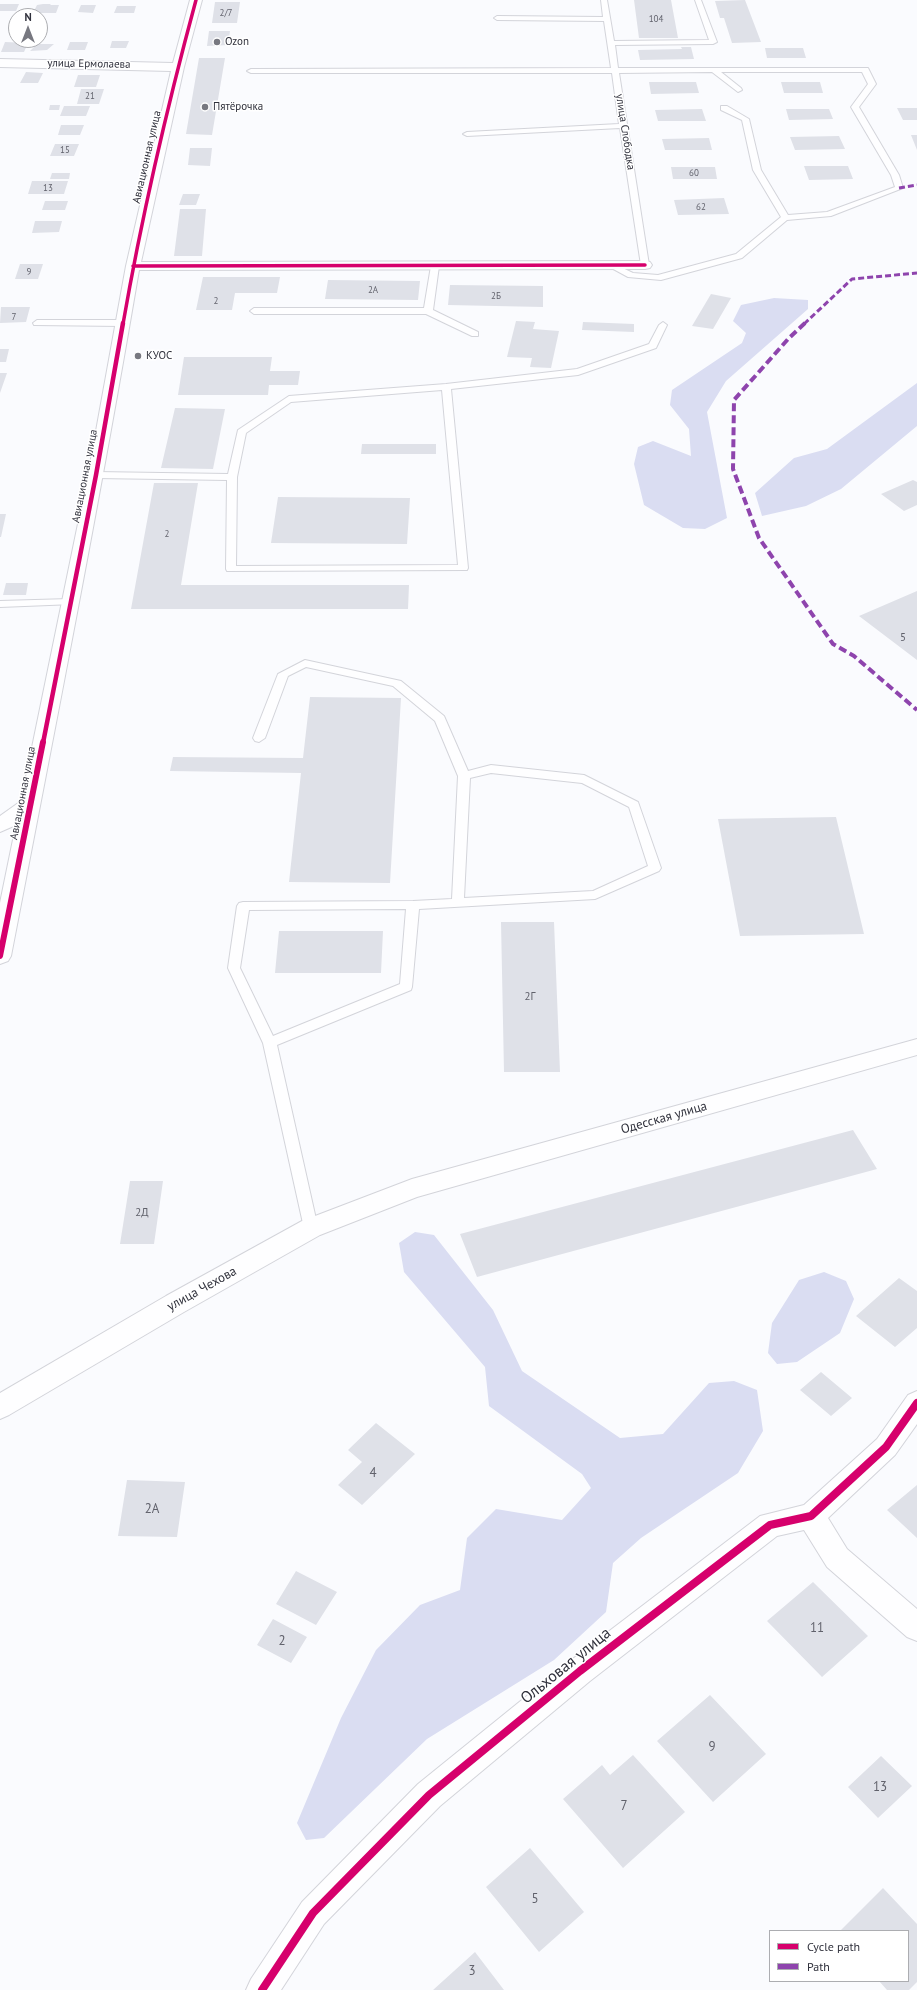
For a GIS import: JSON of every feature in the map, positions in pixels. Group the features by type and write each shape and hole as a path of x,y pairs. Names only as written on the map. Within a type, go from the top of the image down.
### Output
{"street":[{"name":"Авиационная улица","path":"0,956 32,802 96,475 132,266 178,67 196,0"},
{"name":"улица Ермолаева","path":"0,63 178,67"},
{"path":"132,266 645,265"},
{"path":"0,825 15,817 32,802"},
{"name":"Одесская улица","path":"412,1189 917,1047"},
{"name":"улица Чехова","path":"0,1407 175,1304 311,1228 412,1189"},
{"path":"917,1403 886,1447 811,1516 837,1558 917,1626"},
{"name":"Ольховая улица","path":"262,1990 313,1913 429,1795 580,1671 770,1525 811,1516"}],"lane":[{"name":"улица Слободка","path":"604,0 645,265"},
{"path":"611,43 713,42 698,0"},
{"path":"496,18 607,19"},
{"path":"250,71 865,70 872,84 855,107 895,175 899,188 828,214 785,218 739,256 658,278 631,274 610,265"},
{"path":"714,71 738,90"},
{"path":"724,108 744,119 757,170 785,218"},
{"path":"467,134 624,126"},
{"path":"428,311 435,266"},
{"path":"254,310 428,311 475,334"},
{"path":"37,323 122,323"},
{"path":"446,387 463,568 231,569 232,477 241,432 289,399 446,387 578,372 654,346 663,325"},
{"path":"96,475 232,477"},
{"path":"0,604 70,602"},
{"path":"259,738 283,674 305,663 397,683 440,719 464,776 458,903"},
{"path":"311,1228 270,1043 234,968 243,906 413,905 595,895 655,868 634,805 584,779 491,769 464,776"},
{"path":"270,1043 406,987 413,905"}],"shaded area":[{"path":"774,298 808,300 808,309 726,381 707,412 727,518 705,529 683,528 644,505 634,464 638,447 653,441 691,456 689,429 670,405 672,390 742,343 746,333 733,321 741,305"},
{"path":"917,383 917,426 841,489 806,506 762,516 755,493 794,458 827,449"},
{"path":"415,1232 434,1235 493,1310 522,1371 620,1438 663,1434 709,1383 734,1381 757,1390 763,1431 738,1473 641,1538 613,1563 606,1612 554,1660 427,1739 324,1838 306,1840 297,1823 341,1718 376,1650 420,1605 460,1590 467,1538 496,1509 562,1520 591,1488 582,1474 489,1406 485,1367 404,1272 399,1243"},
{"path":"824,1272 846,1281 854,1299 840,1333 797,1362 777,1364 768,1353 772,1323 799,1280"}],"building":[{"path":"634,0 671,0 678,38 639,38"},
{"path":"745,0 761,42 732,43 724,18 720,18 715,1"},
{"path":"215,2 240,2 237,23 212,23"},
{"path":"0,4 19,4 17,8 8,8 8,11 0,11"},
{"path":"37,5 59,5 56,13 48,13 48,8 36,8"},
{"path":"81,5 96,5 93,13 78,12"},
{"path":"117,6 136,6 134,13 114,13"},
{"path":"209,31 230,31 228,45 207,46"},
{"path":"112,41 129,41 126,48 110,48"},
{"path":"5,42 8,42 8,48 26,48 24,52 1,52"},
{"path":"70,42 88,42 85,50 67,50"},
{"path":"48,44 54,44 47,50 30,51 33,48 48,48"},
{"path":"681,47 691,47 694,59 640,60 638,50 682,49"},
{"path":"765,48 803,48 806,58 767,58"},
{"path":"199,58 225,58 212,135 186,134"},
{"path":"26,72 43,73 38,83 20,83"},
{"path":"78,75 100,75 96,87 74,87"},
{"path":"649,82 696,82 699,93 651,94"},
{"path":"781,82 820,82 823,93 784,93"},
{"path":"81,89 104,89 99,104 77,104"},
{"path":"50,105 60,105 59,110 49,110"},
{"path":"64,106 90,106 86,116 60,116"},
{"path":"897,108 917,108 917,120 903,120"},
{"path":"702,109 706,121 658,121 655,110"},
{"path":"786,109 829,109 833,119 789,120"},
{"path":"61,125 84,125 80,135 58,135"},
{"path":"911,135 917,135 917,150"},
{"path":"839,136 845,149 795,150 790,137"},
{"path":"709,138 712,150 665,150 662,139"},
{"path":"55,144 79,144 74,156 50,156"},
{"path":"190,148 212,148 210,166 188,165"},
{"path":"804,166 848,166 853,179 809,180"},
{"path":"671,167 715,167 717,179 673,179"},
{"path":"52,173 70,173 69,179 50,179"},
{"path":"32,181 68,181 64,194 28,194"},
{"path":"183,194 200,194 196,205 179,205"},
{"path":"724,198 729,214 678,215 674,200"},
{"path":"45,201 68,201 65,210 42,210"},
{"path":"180,209 206,209 202,256 174,256"},
{"path":"35,221 62,221 59,232 32,233"},
{"path":"20,264 43,264 38,279 15,279"},
{"path":"203,277 280,277 277,293 235,293 232,310 196,310"},
{"path":"328,280 420,281 418,300 325,299"},
{"path":"450,285 543,286 543,307 448,305"},
{"path":"711,294 731,298 713,329 692,326"},
{"path":"1,307 30,307 26,322 0,323"},
{"path":"516,321 535,322 533,329 559,331 551,368 530,367 532,358 507,357"},
{"path":"583,322 634,324 634,332 582,330"},
{"path":"0,349 9,349 6,362 0,362"},
{"path":"184,357 272,357 270,371 300,371 298,385 269,385 268,395 178,395"},
{"path":"0,373 7,373 0,393"},
{"path":"175,408 225,409 213,469 161,468"},
{"path":"362,444 436,444 436,454 361,454"},
{"path":"913,480 917,482 917,505 904,511 881,494"},
{"path":"154,483 198,483 181,585 409,585 408,609 131,609"},
{"path":"278,497 410,498 407,544 271,543"},
{"path":"0,514 6,514 1,537 0,537"},
{"path":"6,583 28,583 26,595 3,595"},
{"path":"917,591 917,660 859,616"},
{"path":"310,697 401,698 390,883 289,882 301,773 170,771 173,757 303,758"},
{"path":"836,817 864,934 740,936 718,819"},
{"path":"501,922 554,922 560,1072 504,1072"},
{"path":"279,931 383,931 381,973 275,973"},
{"path":"853,1130 877,1169 477,1277 460,1234"},
{"path":"130,1181 163,1181 154,1244 120,1244"},
{"path":"899,1278 917,1291 917,1328 895,1347 856,1316"},
{"path":"821,1372 852,1398 831,1416 800,1390"},
{"path":"376,1423 415,1454 362,1505 338,1485 362,1462 348,1450"},
{"path":"127,1480 185,1482 177,1537 118,1536"},
{"path":"917,1485 917,1538 887,1510"},
{"path":"296,1571 337,1592 316,1625 276,1604"},
{"path":"813,1582 868,1636 822,1677 767,1621"},
{"path":"273,1619 307,1637 291,1663 257,1645"},
{"path":"710,1695 766,1754 713,1802 657,1741"},
{"path":"633,1755 685,1812 623,1868 563,1799 602,1765 610,1775"},
{"path":"881,1756 912,1786 878,1818 848,1787"},
{"path":"530,1848 584,1912 539,1952 486,1887"},
{"path":"883,1888 917,1924 917,1982 909,1990 887,1990 880,1982 909,1982 909,1930 841,1930"},
{"path":"475,1952 504,1990 433,1990"}],"marked path":[{"path":"899,188 917,185"},
{"path":"917,273 852,279 789,338 734,400 733,469 759,538 833,644 854,656 917,710"}],"cycle path":[{"path":"0,956 96,475 133,266 178,67 196,0"},
{"path":"133,266 645,265"},
{"path":"262,1990 313,1913 429,1795 580,1671 770,1525 811,1516 886,1447 917,1403"}],"place":[{"name":"Ozon","path":"217,42"},
{"name":"Пятёрочка","path":"205,107"},
{"name":"КУОС","path":"138,356"}]}
